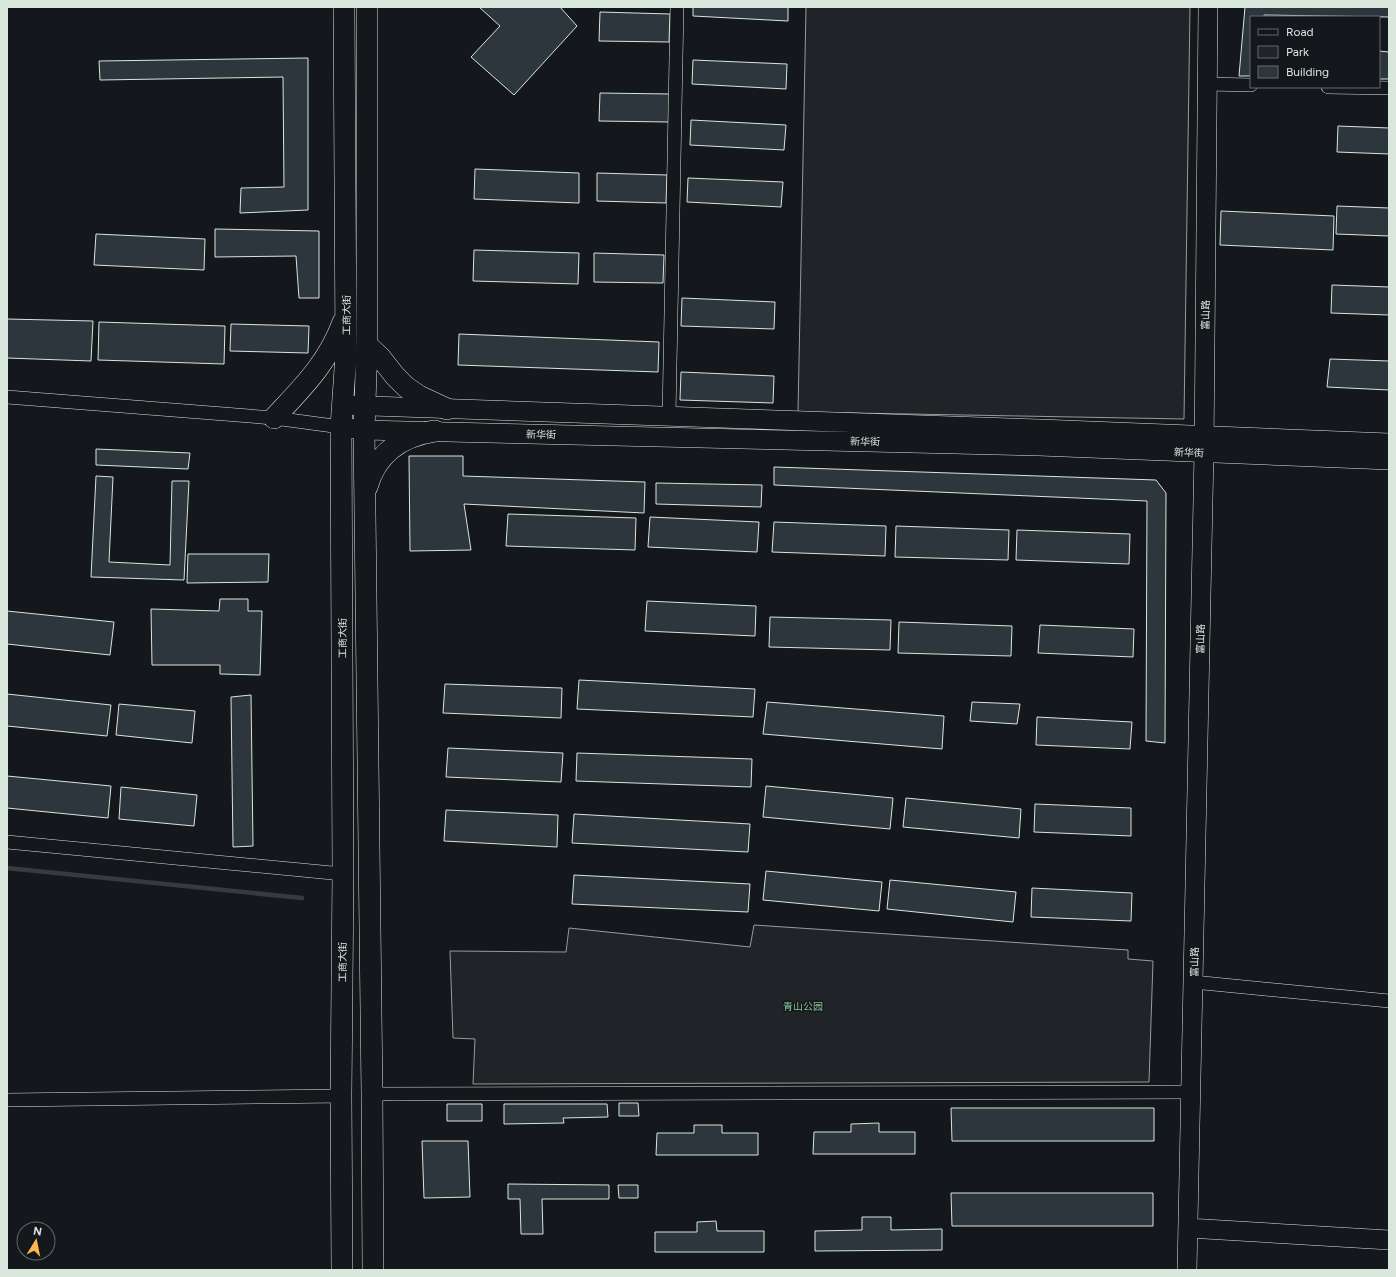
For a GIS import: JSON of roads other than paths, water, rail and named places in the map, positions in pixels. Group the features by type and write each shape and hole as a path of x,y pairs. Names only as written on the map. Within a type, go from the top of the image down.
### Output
{"main road":[{"name":"工商大街","path":"342,1270 341,1096 343,874 341,427 346,354 344,7"},
{"name":"工商大街","path":"367,7 367,345 364,430 373,1270"},
{"path":"274,418 319,368 339,333 346,314"},
{"path":"367,345 380,357 406,387 419,396 447,409"},
{"path":"365,497 371,475 377,464 388,451 412,436 435,432"}],"street":[{"path":"669,416 677,7"},
{"name":"富山路","path":"1187,1270 1204,444 1208,7"},
{"path":"1207,84 1250,85"},
{"path":"7,397 274,418 341,427"},
{"name":"新华街","path":"342,405 669,416 1204,444 1389,460"},
{"name":"新华街","path":"341,427 364,430 435,432 1040,446 1389,443"},
{"path":"7,842 343,874"},
{"path":"1193,982 1389,1001"},
{"path":"372,1094 1191,1092"},
{"path":"7,1100 341,1096"},
{"path":"1188,1228 1389,1240"}],"waterway":[{"path":"7,868 302,898"}],"park label":[{"name":"青山公园","path":"803,1006"}]}
